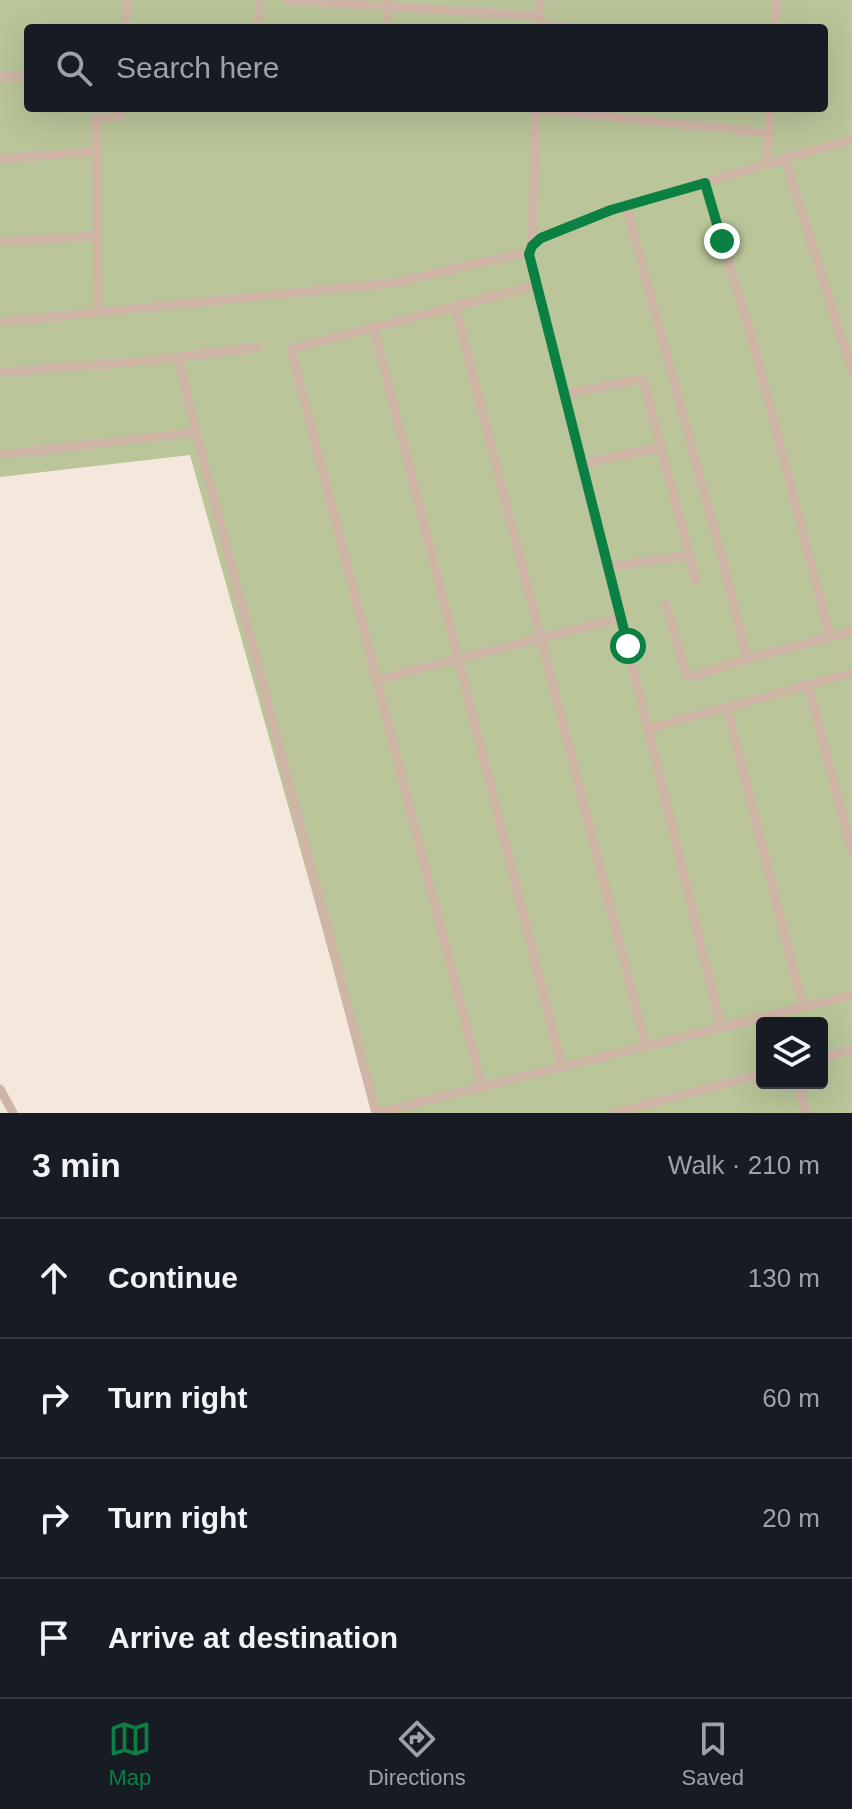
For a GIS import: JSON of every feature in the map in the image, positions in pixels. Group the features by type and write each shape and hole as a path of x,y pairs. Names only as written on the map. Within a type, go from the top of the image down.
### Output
{"lane":[{"path":"125,24 127,0"},
{"path":"258,24 260,0"},
{"path":"288,0 388,3 539,22 540,0"},
{"path":"775,24 777,0"},
{"path":"387,24 388,3"},
{"path":"0,77 24,76"},
{"path":"98,312 96,118 120,117 120,112"},
{"path":"536,112 531,250 537,285 721,1027"},
{"path":"565,112 768,133"},
{"path":"767,163 770,112"},
{"path":"0,322 394,283 531,250 541,238 626,206 852,139"},
{"path":"0,159 97,151"},
{"path":"785,159 852,372"},
{"path":"705,183 757,357 830,637"},
{"path":"626,206 747,659"},
{"path":"0,242 97,236"},
{"path":"482,1087 291,349 537,285"},
{"path":"455,306 646,1046"},
{"path":"374,328 562,1067"},
{"path":"0,372 148,361 259,347"},
{"path":"178,357 376,1113 852,995"},
{"path":"565,394 643,379 696,581"},
{"path":"0,455 196,432"},
{"path":"582,464 661,447"},
{"path":"608,567 689,555"},
{"path":"666,604 686,674 692,676 852,631"},
{"path":"376,680 621,618"},
{"path":"648,729 852,673"},
{"path":"808,685 852,852"},
{"path":"727,708 803,1007"},
{"path":"828,1056 852,1050"},
{"path":"614,1113 756,1076"},
{"path":"0,1089 13,1113"},
{"path":"800,1089 806,1113"}],"green space":[{"path":"0,0 852,0 852,1113 374,1113 190,455 0,477"}],"route":[{"path":"628,646 529,254 541,238 611,210 705,183 722,241"}]}
